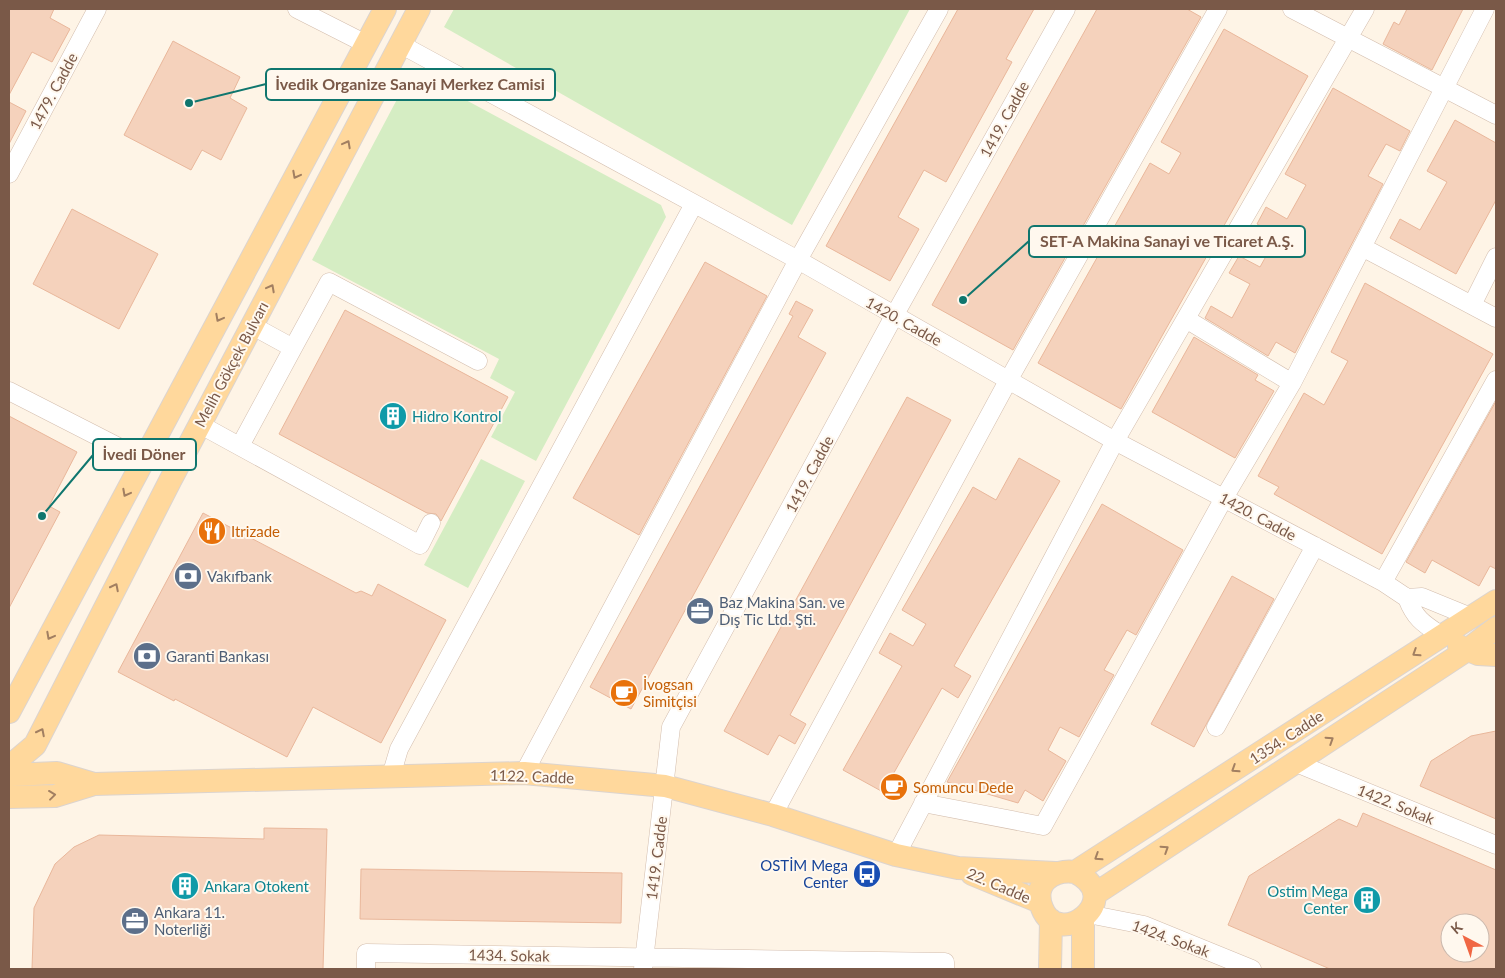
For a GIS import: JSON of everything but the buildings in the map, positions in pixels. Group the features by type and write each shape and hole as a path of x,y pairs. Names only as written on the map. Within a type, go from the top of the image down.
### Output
{"main road":[{"name":"Melih Gökçek Bulvarı","path":"9,712 385,9"},
{"name":"Melih Gökçek Bulvarı","path":"9,767 34,745 251,325 419,9"},
{"name":"1354. Cadde","path":"1050,969 1045,911 1040,889 1049,876 1065,872 1496,601"},
{"path":"1471,617 1496,616"},
{"name":"1354. Cadde","path":"1045,911 1060,924 1073,924 1090,907 1296,763 1467,650 1496,628"},
{"path":"1442,636 1478,654 1496,655"},
{"name":"1122. Cadde","path":"9,775 57,773 94,784"},
{"name":"1122. Cadde","path":"9,796 55,796 94,784 524,773 665,786 773,815 896,855 958,868"},
{"path":"958,868 1065,872 1088,881 1090,907 1083,969"},
{"name":"22. Cadde","path":"958,868 1045,911"}],"street":[{"name":"1479. Cadde","path":"9,174 97,9"},
{"path":"297,9 366,44"},
{"path":"524,773 798,260 940,9"},
{"name":"1419. Cadde","path":"643,963 671,728 894,316 1066,9"},
{"path":"773,815 1009,379 1218,9"},
{"path":"1292,9 1496,114"},
{"path":"896,855 1116,441 1365,9"},
{"path":"923,803 1043,826 1224,498 1292,383 1485,9"},
{"name":"1420. Cadde","path":"400,44 798,260 1116,441 1383,582 1408,598 1422,597 1471,617"},
{"path":"391,776 399,749 694,204"},
{"path":"1362,247 1496,318"},
{"path":"1472,305 1496,257"},
{"path":"240,446 329,282 478,361"},
{"path":"1186,319 1292,383"},
{"path":"251,325 293,348"},
{"path":"1383,582 1496,380"},
{"path":"9,391 144,460"},
{"path":"200,424 420,544 431,523"},
{"path":"1216,727 1315,546"},
{"path":"1408,598 1413,613 1422,623 1442,636"},
{"name":"1422. Sokak","path":"1296,763 1496,845"},
{"name":"1424. Sokak","path":"1090,907 1144,925 1252,969"},
{"name":"1434. Sokak","path":"366,961 643,963 945,962 946,969"}],"green space":[{"path":"454,9 910,9 792,225 444,27"},
{"path":"412,71 661,205 666,217 536,461 491,437 515,392 490,378 499,359 312,260"},
{"path":"481,459 525,481 468,588 424,565"}],"place":[{"name":"İvedik Organize Sanayi Merkez Camisi","path":"189,103"},
{"name":"SET-A Makina Sanayi ve Ticaret A.Ş.","path":"963,300"},
{"name":"Hidro Kontrol","path":"393,416"},
{"name":"İvedi Döner","path":"42,516"},
{"name":"Itrizade","path":"212,531"},
{"name":"Vakıfbank","path":"188,576"},
{"name":"Baz Makina San. ve Dış Tic Ltd. Şti.","path":"700,611"},
{"name":"Garanti Bankası","path":"147,656"},
{"name":"İvogsan Simitçisi","path":"624,693"},
{"name":"Somuncu Dede","path":"894,787"},
{"name":"OSTİM Mega Center","path":"867,874"},
{"name":"Ankara Otokent","path":"185,886"},
{"name":"Ostim Mega Center","path":"1367,900"},
{"name":"Ankara 11. Noterliği","path":"135,921"}]}
